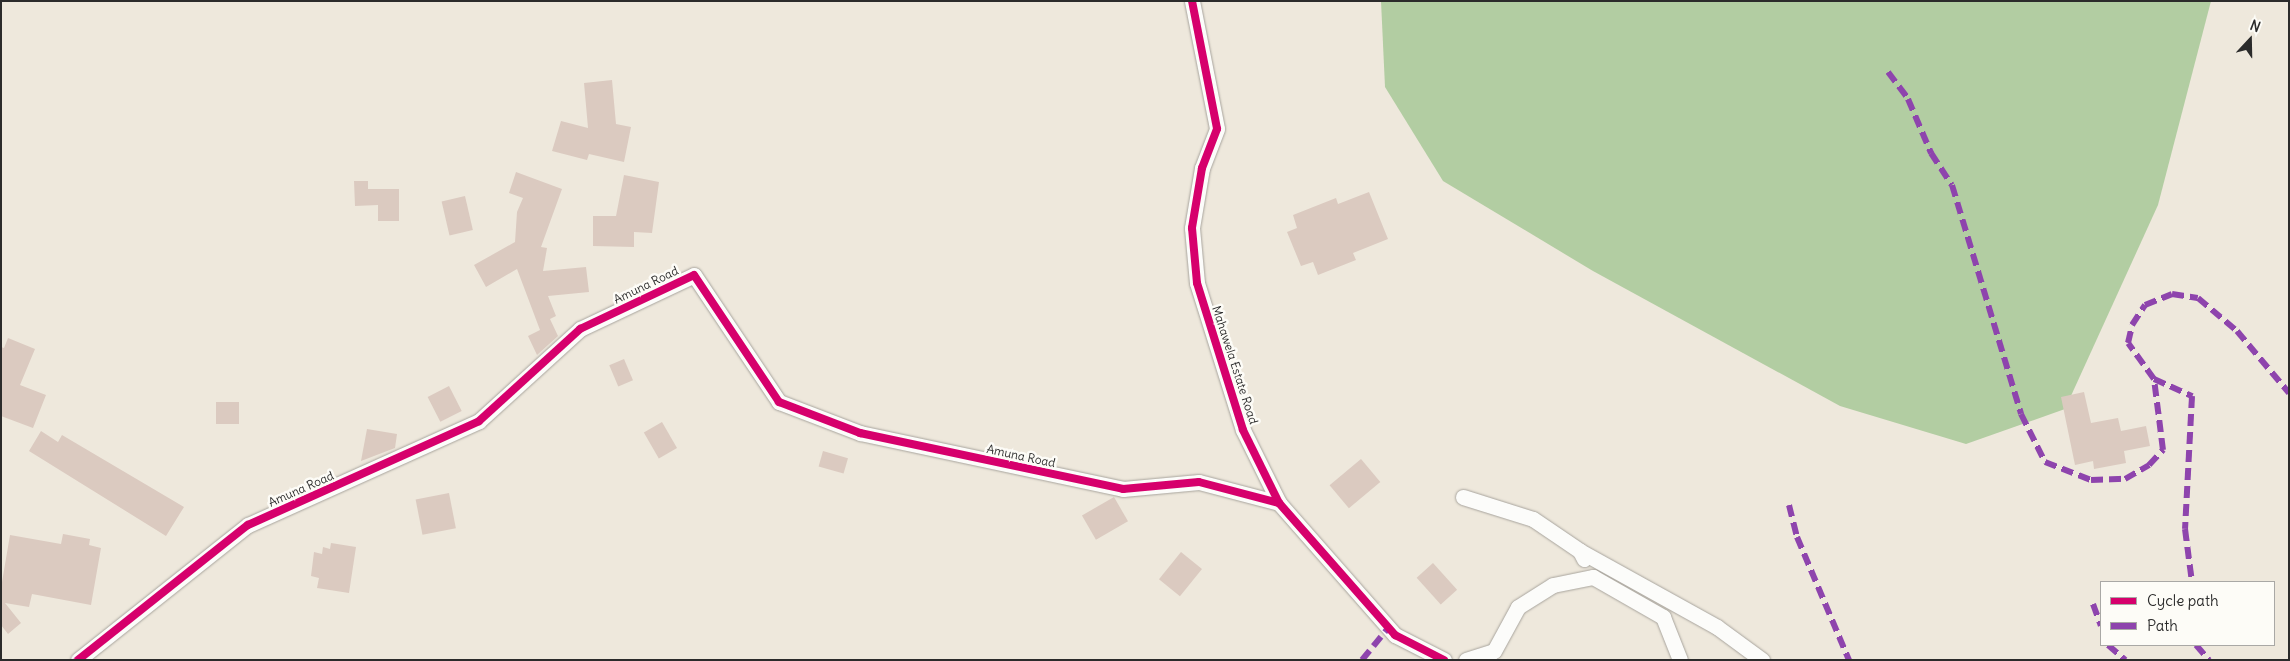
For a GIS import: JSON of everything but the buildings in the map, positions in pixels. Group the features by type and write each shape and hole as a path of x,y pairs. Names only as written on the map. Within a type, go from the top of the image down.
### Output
{"street":[{"name":"Mahawela Estate Road","path":"1192,1 1217,129 1202,168 1192,228 1197,282 1243,430 1279,503 1395,635 1444,660"},
{"name":"Amuna Road","path":"78,660 248,525 479,421 580,329 694,275 779,402 860,433 1123,489 1199,482 1279,503"},
{"path":"1463,497 1533,519 1580,551 1717,627 1762,660"},
{"path":"1580,551 1593,577 1663,617 1680,660"},
{"path":"1466,660 1494,651 1518,607 1553,585 1593,577"}],"green space":[{"path":"1381,1 2211,1 2158,205 2065,409 1966,444 1840,406 1593,271 1443,181 1385,87"}],"marked path":[{"path":"1888,72 1908,99 1931,153 1952,185 2021,414 2045,462 2091,480 2125,479 2149,465 2163,450 2154,379 2128,343 2132,325 2145,305 2172,294 2198,298 2237,331 2289,393"},
{"path":"2154,379 2192,396 2185,529 2192,581"},
{"path":"1789,505 1797,537 1849,660"},
{"path":"2093,604 2100,623"},
{"path":"1362,660 1389,627"},
{"path":"2109,646 2125,660"},
{"path":"2197,646 2209,660"}],"cycle path":[{"path":"1192,1 1217,129 1202,168 1192,228 1197,283 1243,430 1279,503 1395,635 1444,660"},
{"path":"78,660 248,525 479,421 580,329 694,275 779,402 860,433 1123,489 1199,482 1279,503"}]}
